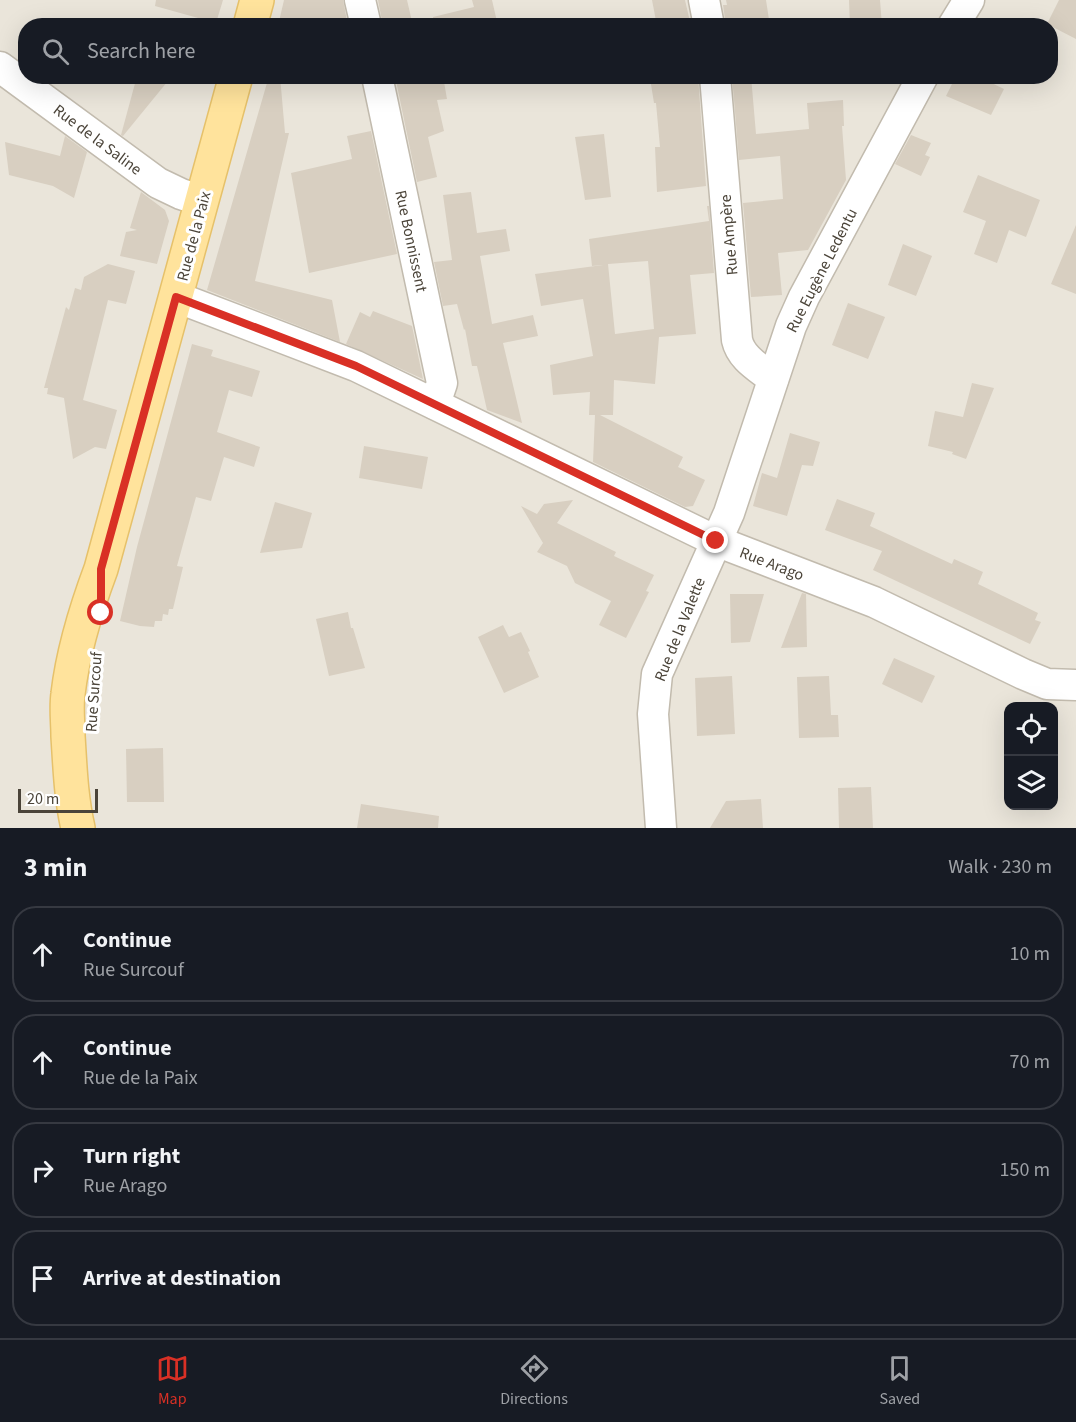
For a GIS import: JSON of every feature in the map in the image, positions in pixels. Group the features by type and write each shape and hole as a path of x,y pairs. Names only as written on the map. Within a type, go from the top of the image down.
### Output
{"main road":[{"path":"252,18 257,0"},
{"name":"Rue de la Paix","path":"101,569 234,84"},
{"name":"Rue Surcouf","path":"78,828 69,761 67,695 86,608 101,569"},
{"name":"Rue Surcouf","path":"100,828 94,806 90,753 90,697 101,613 101,569"}],"street":[{"path":"360,0 364,18"},
{"path":"704,0 707,18"},
{"path":"958,18 969,0"},
{"name":"Rue de la Saline","path":"0,67 18,80"},
{"name":"Rue de la Saline","path":"23,84 158,183 202,201"},
{"name":"Rue Bonnissent","path":"379,84 442,383 435,404"},
{"name":"Rue Ampère","path":"716,84 737,340 739,350 772,379"},
{"name":"Rue Eugène Ledentu","path":"716,541 729,513 791,326 804,297 919,84"},
{"name":"Rue Arago","path":"176,297 356,366 716,541 874,602 1023,674 1047,684 1076,685"},
{"name":"Rue de la Valette","path":"661,828 653,714 657,674 716,541"}],"shaded area":[{"path":"0,0 1076,0 1076,828 0,828"}],"building":[{"path":"156,0 223,0 218,18 198,18 155,6"},
{"path":"284,0 343,0 346,18 280,18"},
{"path":"378,0 407,0 411,18 381,18"},
{"path":"472,0 492,0 496,18 433,18 433,17 474,7"},
{"path":"652,0 685,0 689,18 655,18"},
{"path":"726,0 766,0 769,18 725,18 723,5 727,5"},
{"path":"849,0 880,0 881,18 850,18"},
{"path":"1059,0 1076,0 1076,39 1058,30 1058,18 1050,18"},
{"path":"135,84 165,84 123,136 121,135"},
{"path":"267,84 281,84 285,133 289,133 255,281 332,300 340,342 207,290"},
{"path":"397,84 444,84 447,99 437,100 444,131 428,137 437,177 417,182"},
{"path":"651,84 699,84 706,186 657,192 655,147 660,147 656,103 654,103"},
{"path":"733,84 752,84 756,134 809,129 807,103 843,100 844,126 842,126 846,180 808,250 778,253 782,295 751,297 743,203 783,199 780,156 739,160"},
{"path":"952,84 994,84 1004,89 991,115 946,96"},
{"path":"371,131 397,254 309,273 291,173 352,159 347,136"},
{"path":"604,134 611,197 585,200 575,137"},
{"path":"911,135 931,143 925,155 930,157 921,176 895,164"},
{"path":"65,136 87,152 74,198 53,186 9,175 5,142 60,156"},
{"path":"978,175 1040,200 1026,237 1009,230 997,263 974,254 986,221 963,212"},
{"path":"141,192 165,210 169,221 157,264 120,256 126,232 137,230 130,228"},
{"path":"471,192 477,233 506,229 510,251 480,256 492,324 533,315 538,336 503,343 522,423 487,410 477,366 472,366 465,329 457,304 443,306 434,262 452,260 443,195"},
{"path":"707,206 709,206 714,273 690,275 696,334 659,337 655,384 614,380 613,415 600,415 683,457 678,467 705,480 693,506 685,507 593,462 595,415 589,415 590,392 553,395 550,365 593,356 583,299 541,306 535,274 603,265 592,266 589,239 709,221","holes":["648,261 654,329 615,334 608,264"]},
{"path":"1076,225 1076,294 1051,284"},
{"path":"903,244 932,256 916,296 888,285"},
{"path":"108,264 135,271 126,304 108,300 83,400 117,410 106,449 95,447 73,459 64,398 47,394 48,388 44,388 66,307 69,310 75,288 81,290 84,277"},
{"path":"848,303 885,317 868,359 832,345"},
{"path":"373,311 412,326 423,379 346,344 360,312 370,317"},
{"path":"192,344 213,350 211,356 260,371 252,397 229,390 217,432 260,447 254,467 224,457 211,501 196,497 177,566 183,567 173,609 169,609 168,615 163,614 162,621 155,621 154,627 140,626 120,621 137,547"},
{"path":"972,383 994,388 966,459 952,454 953,452 928,446 935,411 963,417"},
{"path":"790,433 820,442 813,466 802,465 787,516 753,506 762,473 777,478"},
{"path":"364,446 428,457 422,489 359,478"},
{"path":"837,499 875,513 870,526 952,564 954,559 983,572 978,584 1038,613 1035,620 1041,622 1030,644 873,570 882,551 825,530"},
{"path":"573,500 557,523 616,552 614,556 654,575 646,591 649,592 626,638 599,625 611,601 575,583 567,566 537,552 543,543 521,506 537,514 544,504"},
{"path":"275,502 312,513 302,548 260,553"},
{"path":"802,593 806,594 807,647 781,648"},
{"path":"730,594 764,594 750,642 731,643"},
{"path":"348,612 365,668 329,676 316,619"},
{"path":"503,625 509,637 521,632 539,677 504,693 478,637"},
{"path":"894,658 935,676 922,703 882,684"},
{"path":"732,676 735,734 697,736 695,678"},
{"path":"829,676 831,715 838,715 839,737 799,738 797,677"},
{"path":"163,748 164,802 127,802 126,749"},
{"path":"871,787 873,828 839,828 838,788"},
{"path":"761,799 763,828 710,828 726,801"},
{"path":"361,804 439,816 438,828 357,828"}],"route":[{"path":"101,613 101,569 176,297 356,366 716,541"}]}
